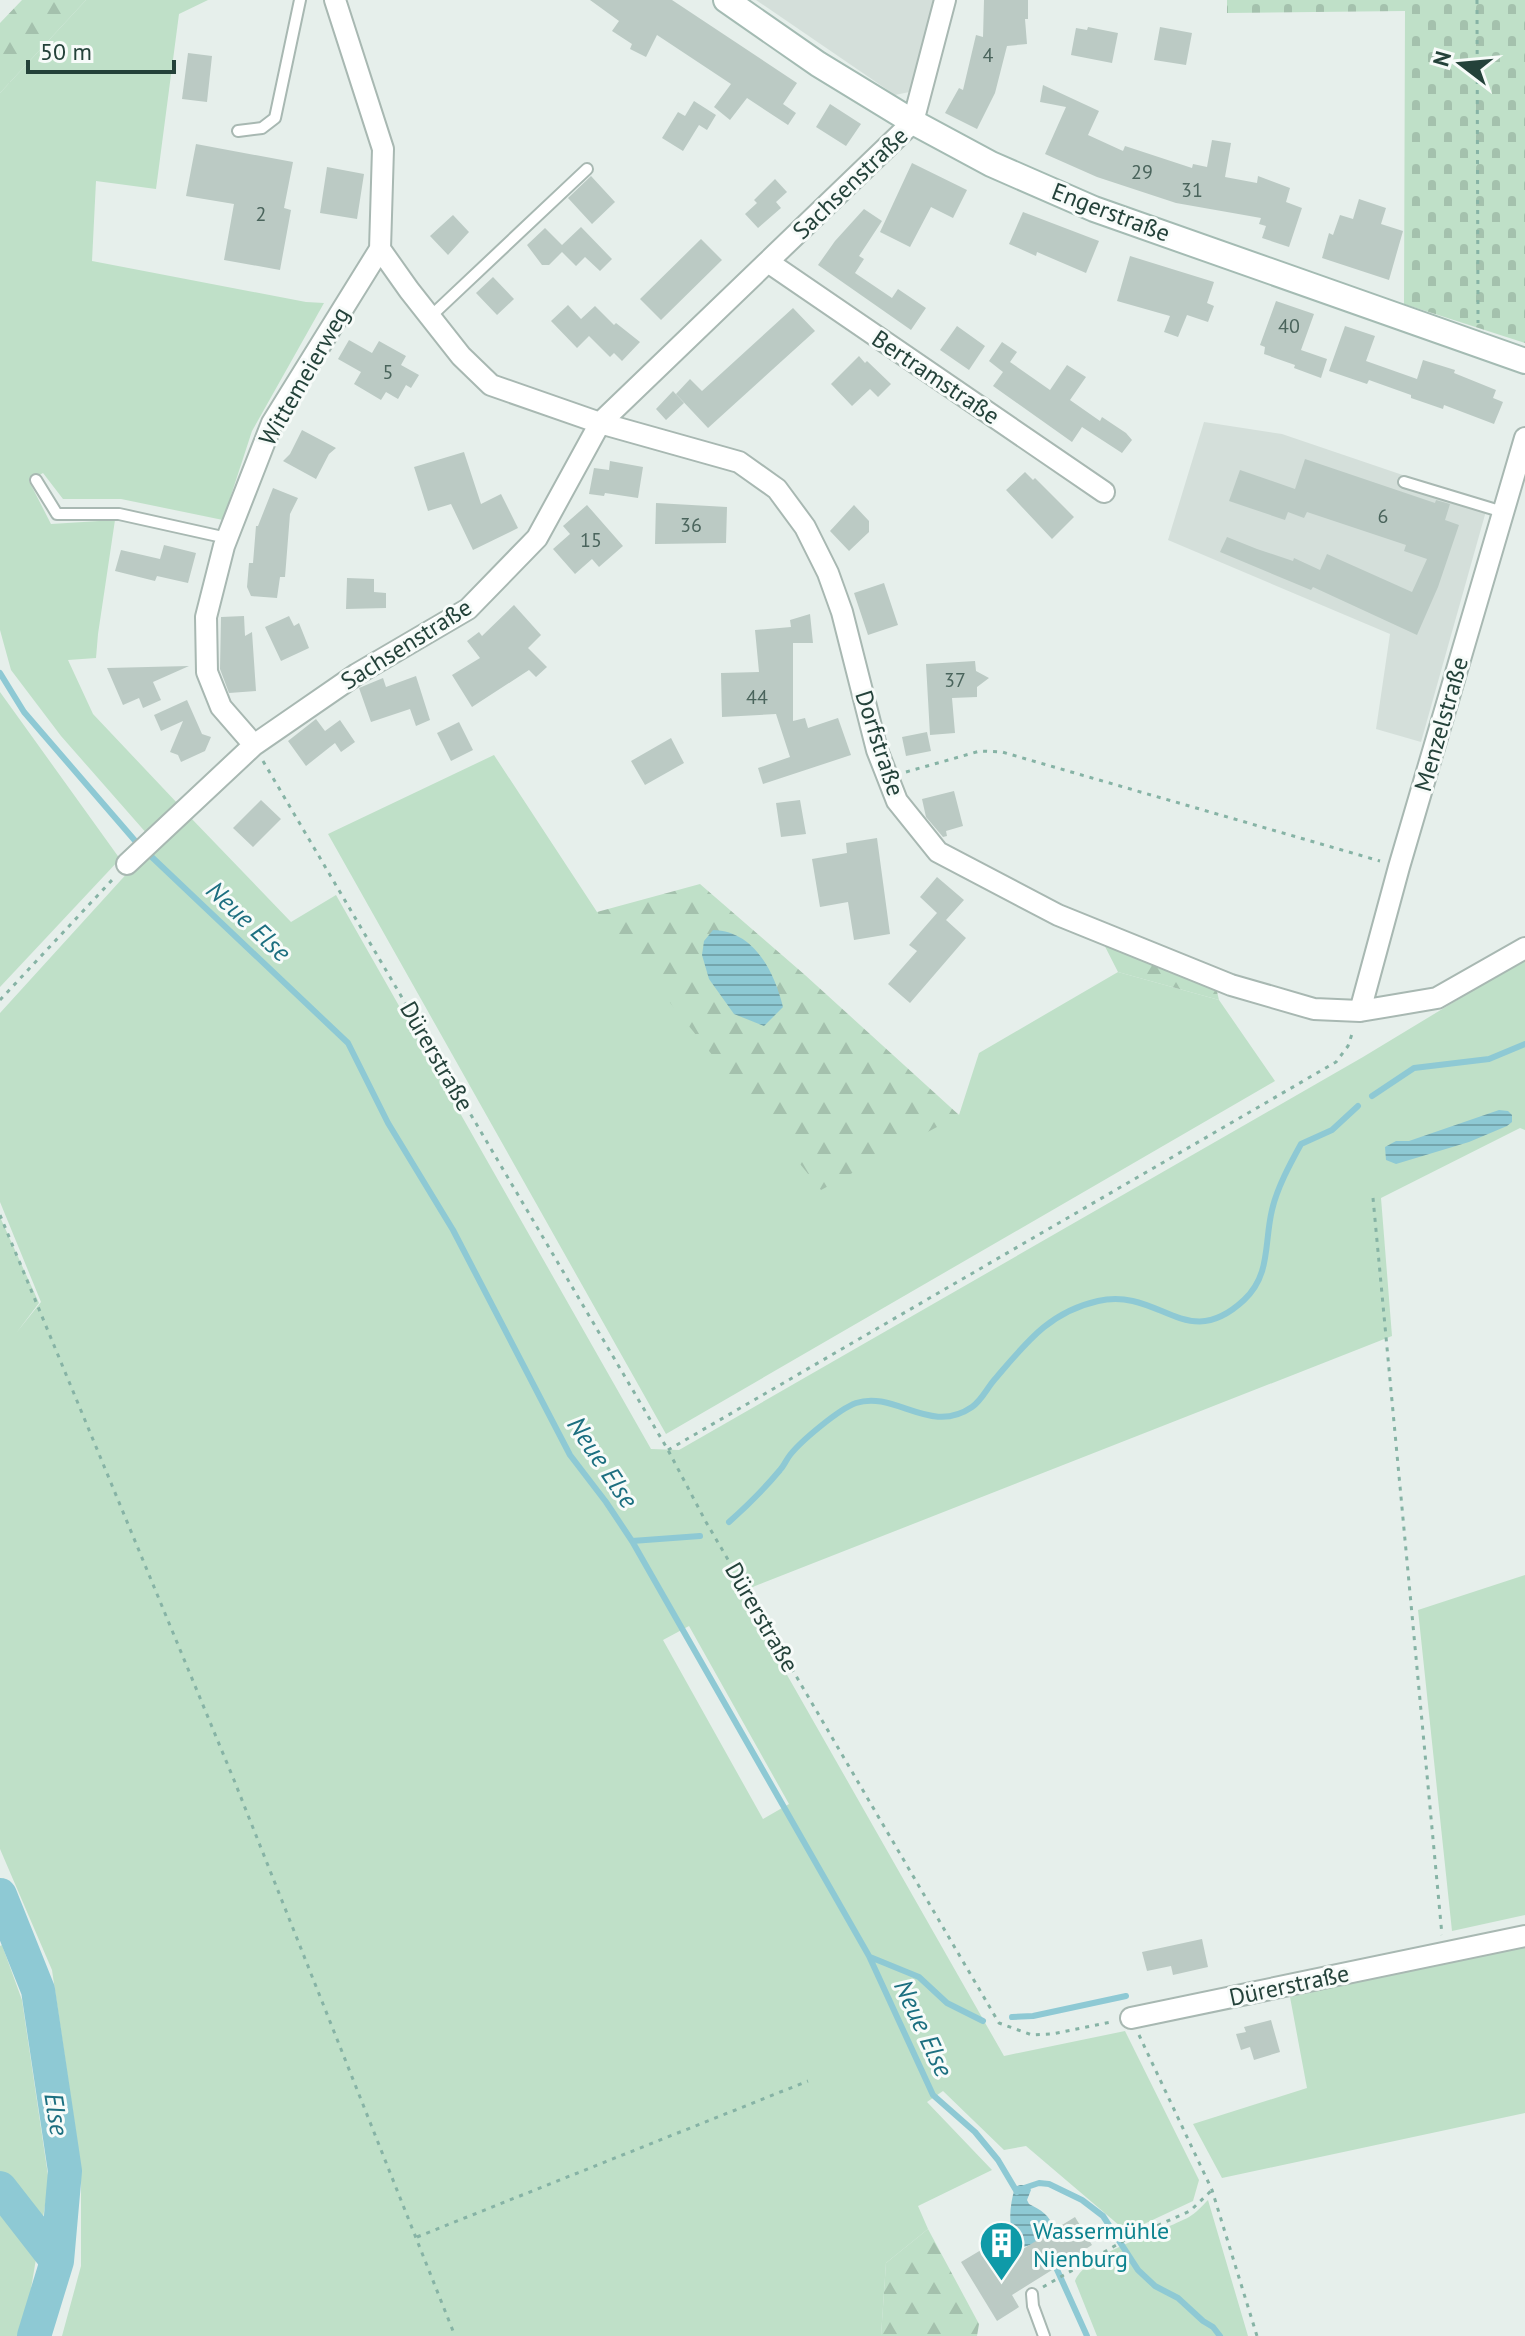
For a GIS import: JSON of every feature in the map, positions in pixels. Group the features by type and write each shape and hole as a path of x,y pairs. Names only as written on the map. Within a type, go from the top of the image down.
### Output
{"main road":[{"name":"Engerstraße","path":"726,0 818,64 913,122 991,164 1094,209 1525,361"}],"street":[{"path":"335,0 383,149 380,249"},
{"path":"913,122 945,0"},
{"name":"Sachsenstraße","path":"127,864 254,745 357,674 468,609 537,538 600,423 913,122"},
{"name":"Dorfstraße","path":"380,249 461,356 491,385 600,423 739,462 777,489 805,527 828,573 842,612 887,777 897,801 938,852 1058,915 1231,985 1314,1009 1360,1011 1437,998 1525,948"},
{"name":"Wittemeierweg","path":"254,745 221,707 207,672 206,617 227,538 272,423 380,249"},
{"name":"Bertramstraße","path":"768,262 1104,492"},
{"name":"Menzelstraße","path":"1360,1011 1525,438"},
{"name":"Dürerstraße","path":"1131,2018 1525,1936"}],"lane":[{"path":"238,131 262,128 275,118 300,0"},
{"path":"430,317 587,169"},
{"path":"36,480 57,514 119,514 227,538"},
{"path":"1404,482 1503,512"},
{"path":"1032,2294 1044,2336"}],"path":[{"path":"1477,0 1478,343"},
{"name":"Dürerstraße","path":"254,745 668,1450 706,1522 999,2023 1032,2035 1131,2018"},
{"path":"887,777 980,751 1002,752 1399,867"},
{"path":"0,1000 127,864"},
{"path":"668,1450 1336,1062 1348,1046 1360,1011"},
{"path":"1373,1198 1443,1953"},
{"path":"0,1215 234,1780 455,2336"},
{"path":"1131,2018 1212,2190 1257,2336"},
{"path":"417,2237 808,2081"},
{"path":"1054,2279 1125,2240 1190,2211 1212,2190"}],"shaded area":[{"path":"756,0 936,0 914,91 895,95"},
{"path":"1204,422 1282,434 1488,504 1421,742 1376,729 1390,634 1168,540"}],"green space":[{"path":"22,0 86,0 0,93 0,23"},
{"path":"86,0 208,0 179,14 156,189 96,181 92,261 324,303 252,431 223,520 121,499 63,499 43,473 29,481 51,524 115,520 96,658 68,660 93,714 179,805 148,835 61,736 11,670 0,630 0,93"},
{"path":"1227,0 1525,0 1525,343 1404,304 1405,11 1227,13"},
{"path":"0,692 120,859 0,987"},
{"path":"494,755 597,912 959,1115 979,1053 1118,972 1219,1000 1275,1081 666,1434 328,834"},
{"path":"190,817 291,922 336,895 651,1449 679,1450 1363,1057 1525,959 1525,1130 1520,1128 1381,1198 1392,1336 741,1594 1004,2056 1125,2031 1199,2180 1193,2201 1127,2232 1026,2146 1004,2150 943,2091 927,2102 992,2170 918,2206 928,2229 886,2263 881,2336 62,2336 81,2266 81,2168 52,1970 0,1849 0,1217 39,1303 17,1332 41,1302 0,1202 0,1013 131,869","holes":["689,1626 789,1804 763,1819 663,1640"]},
{"path":"700,884 959,1115 821,1190 597,912"},
{"path":"1090,917 1211,966 1219,1000 1118,972"},
{"path":"1525,1575 1525,1915 1452,1931 1418,1610"},
{"path":"2,1945 22,2000 49,2182 23,2336 0,2336"},
{"path":"1525,1945 1525,2113 1222,2178 1193,2124 1307,2088 1290,1997"},
{"path":"1208,2200 1248,2336 1097,2336 1075,2281 1082,2271 1109,2252 1189,2217"},
{"path":"928,2229 979,2324 977,2336 881,2336 886,2263"}],"water":[{"path":"713,930 740,937 751,945 768,967 783,1007 764,1026 734,1014 709,979 702,955 704,941"},
{"path":"1499,1110 1512,1115 1512,1122 1507,1126 1469,1142 1396,1164 1386,1160 1385,1147 1396,1141 1409,1141"},
{"path":"1028,2185 1031,2190 1027,2200 1029,2204 1050,2220 1053,2228 1044,2235 1055,2254 1033,2244 1024,2247 1021,2242 1016,2242 1010,2215 1015,2187"}],"building":[{"path":"590,0 672,0 797,83 783,104 796,113 788,125 747,98 730,120 714,107 731,84 657,35 646,57 630,49 632,44 612,31 619,21"},
{"path":"984,0 1028,0 1028,19 1025,19 1027,44 1007,46 995,93 977,129 945,113 959,88 963,90 976,35 983,37"},
{"path":"1088,27 1118,33 1112,63 1071,55 1076,28 1087,30"},
{"path":"1160,27 1192,33 1186,65 1154,60"},
{"path":"188,53 212,56 207,102 182,99"},
{"path":"1043,85 1099,111 1088,135 1123,151 1125,146 1192,168 1193,164 1207,167 1212,140 1231,143 1225,177 1257,183 1258,176 1290,188 1286,202 1302,208 1289,247 1262,238 1266,226 1259,224 1261,218 1176,203 1097,177 1045,154 1066,107 1040,102"},
{"path":"694,101 716,115 707,130 699,125 683,151 662,138 678,112 685,116"},
{"path":"830,104 861,124 846,146 816,127"},
{"path":"196,144 293,162 284,208 291,210 280,270 224,260 234,204 186,196"},
{"path":"912,163 967,190 953,218 931,207 910,247 880,232"},
{"path":"327,167 364,174 357,219 320,213"},
{"path":"591,176 615,202 592,224 568,198"},
{"path":"775,179 787,192 776,202 781,208 758,228 745,214"},
{"path":"1359,199 1386,208 1381,224 1403,231 1389,280 1322,258 1329,233 1333,235 1340,215 1353,219"},
{"path":"864,209 882,221 859,256 864,259 855,273 892,298 898,289 926,308 911,330 818,265"},
{"path":"1023,212 1099,241 1086,273 1009,244"},
{"path":"453,215 469,232 448,255 430,236"},
{"path":"581,227 612,259 600,271 585,257 576,266 562,252 549,265 542,265 527,245 545,228 562,245"},
{"path":"701,239 722,260 661,320 640,299"},
{"path":"1130,256 1214,282 1207,303 1214,306 1208,322 1187,315 1178,337 1164,332 1170,316 1117,301"},
{"path":"493,277 514,299 497,315 476,293"},
{"path":"1276,301 1314,314 1301,350 1327,359 1321,378 1264,354 1265,347 1260,345"},
{"path":"568,305 581,319 595,306 614,325 616,323 640,342 622,361 614,353 610,357 589,336 577,348 551,321"},
{"path":"793,308 815,331 708,428 676,394 690,379 702,391"},
{"path":"957,326 985,346 969,370 940,350"},
{"path":"1345,326 1375,336 1366,361 1417,379 1423,360 1455,370 1454,373 1496,390 1493,398 1503,402 1494,424 1444,405 1443,409 1411,398 1411,395 1369,380 1367,384 1329,371"},
{"path":"349,340 372,353 379,341 406,356 401,365 419,375 411,388 406,385 398,399 386,392 381,400 354,384 361,372 338,359"},
{"path":"1002,342 1017,352 1010,362 1050,390 1067,365 1086,377 1070,400 1100,421 1102,417 1126,433 1132,440 1122,453 1082,427 1072,442 993,386 1003,372 989,361"},
{"path":"859,356 891,384 878,397 870,389 852,406 831,384"},
{"path":"673,391 684,403 666,420 656,409"},
{"path":"302,430 336,448 329,454 316,479 283,461"},
{"path":"464,452 481,504 501,494 518,528 473,550 451,504 428,511 414,467"},
{"path":"1305,459 1435,503 1436,500 1450,504 1445,520 1459,525 1438,587 1417,635 1313,587 1311,590 1220,552 1227,537 1293,561 1294,558 1320,570 1327,554 1412,592 1427,559 1404,551 1406,545 1307,512 1304,518 1288,512 1285,520 1229,501 1240,470 1295,489"},
{"path":"610,461 643,467 638,498 589,494 594,468 609,470"},
{"path":"1025,472 1074,517 1052,539 1006,490"},
{"path":"273,488 298,498 290,514 285,577 280,577 277,598 251,596 247,587 249,563 253,563 256,526"},
{"path":"656,503 727,507 726,543 655,544"},
{"path":"587,505 623,546 599,567 592,559 575,574 553,549 570,534 563,526"},
{"path":"854,505 869,521 869,532 849,551 830,531"},
{"path":"164,545 196,553 188,583 157,576 155,581 115,571 121,550 160,559"},
{"path":"347,578 374,579 374,592 386,593 386,608 346,609"},
{"path":"884,583 898,625 868,635 854,593"},
{"path":"514,605 541,635 528,648 547,667 536,677 529,670 472,707 452,675 480,658 467,641 479,632 482,636"},
{"path":"810,614 813,643 793,643 793,721 805,718 808,728 838,718 851,755 763,784 758,768 790,757 776,714 722,717 721,673 759,672 755,630 791,627 790,620"},
{"path":"244,616 245,636 252,632 256,691 229,693 220,669 221,617"},
{"path":"289,616 294,626 299,623 309,648 281,661 265,627"},
{"path":"975,661 976,671 989,678 977,687 977,697 952,698 955,733 930,735 926,664"},
{"path":"189,666 153,682 161,700 143,708 139,698 123,705 107,668"},
{"path":"416,676 430,720 416,726 410,709 371,722 359,688 383,678 386,687"},
{"path":"187,700 202,734 211,737 205,751 181,762 178,755 170,752 183,721 161,731 154,715"},
{"path":"316,719 325,731 340,720 355,742 341,752 335,743 306,766 288,741"},
{"path":"459,722 473,750 451,761 437,733"},
{"path":"927,732 931,751 906,756 902,737"},
{"path":"671,738 684,763 645,785 631,761"},
{"path":"954,791 963,826 946,831 947,836 943,837 926,817 922,799"},
{"path":"261,800 281,819 253,847 233,828"},
{"path":"800,800 806,834 781,837 776,803"},
{"path":"877,838 890,934 854,940 848,902 820,907 812,859 847,853 846,843"},
{"path":"937,877 964,900 946,920 966,938 910,1003 888,984 917,951 909,945 937,913 920,897"},
{"path":"1202,1939 1208,1967 1173,1975 1171,1966 1147,1971 1142,1952"},
{"path":"1271,2020 1280,2052 1254,2060 1250,2047 1241,2050 1236,2034 1246,2032 1244,2027"},
{"name":"Wassermühle Nienburg","path":"1075,2217 1092,2245 1012,2295 1019,2307 997,2321 961,2262 986,2247 997,2265"}],"waterway":[{"name":"Neue Else","path":"0,673 24,712 137,843 348,1043 388,1123 453,1230 570,1455 632,1541 869,1956 933,2095 975,2132 998,2160 1017,2192"},
{"path":"1372,1096 1414,1068 1489,1059 1525,1044"},
{"path":"729,1522 768,1483 795,1449 840,1412 856,1403 870,1401 885,1402 927,1415 957,1415 976,1404 1017,1353 1040,1331 1081,1306 1120,1299 1189,1320 1205,1321 1224,1315 1244,1300 1259,1280 1274,1202 1301,1144 1332,1130 1358,1106"},
{"path":"632,1541 700,1536"},
{"name":"Else","path":"0,1895 38,1990 65,2171 57,2261 34,2336"},
{"path":"870,1957 919,1977 947,2003 983,2021"},
{"path":"1012,2017 1033,2016 1126,1996"},
{"path":"1024,2188 1039,2183 1049,2184 1082,2200 1103,2216 1138,2270 1155,2286 1178,2298 1220,2336"},
{"path":"0,2188 57,2261"},
{"name":"Neue Else","path":"1054,2263 1087,2336"}],"place":[{"name":"Wassermühle Nienburg","path":"1002,2283"}]}
